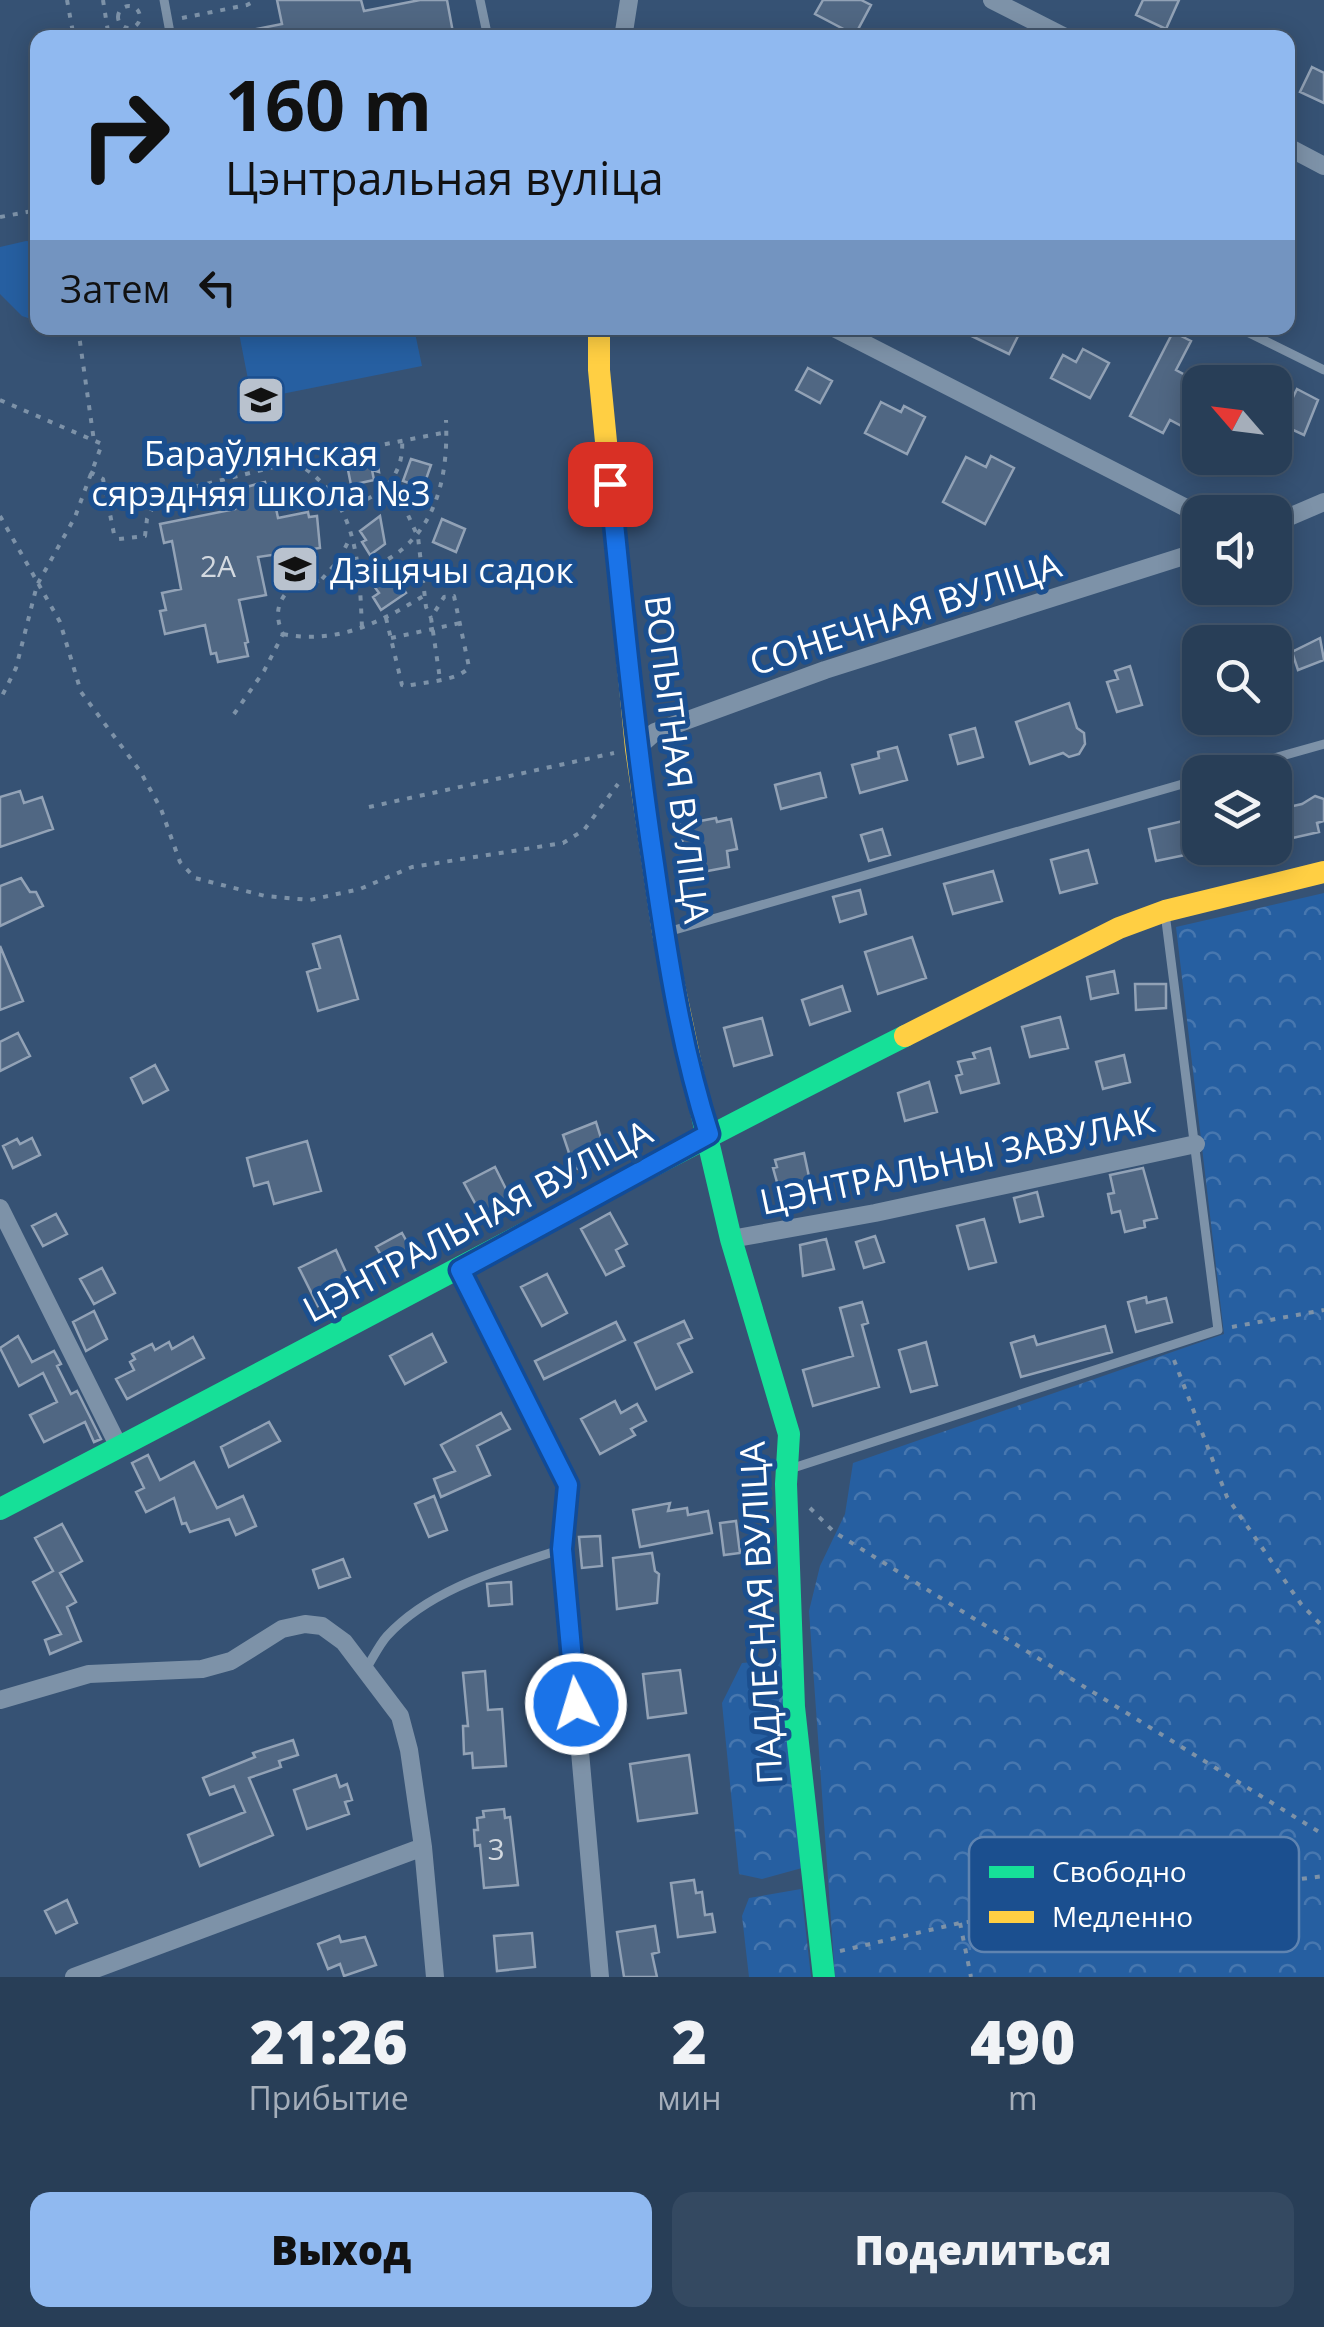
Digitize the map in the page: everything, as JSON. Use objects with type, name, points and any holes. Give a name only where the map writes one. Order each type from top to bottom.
[{"type":"street","points":[[625,30],[628,0]]},
{"type":"street","points":[[992,0],[1051,30]]},
{"type":"street","points":[[1295,152],[1324,166]]},
{"type":"street","name":"ВОПЫТНАЯ ВУЛІЦА","points":[[600,335],[599,370],[629,750],[697,1097],[709,1134]]},
{"type":"street","points":[[848,335],[1182,506]]},
{"type":"street","points":[[1292,516],[1324,502]]},
{"type":"street","name":"СОНЕЧНАЯ ВУЛІЦА","points":[[629,750],[656,732],[825,670],[1182,557]]},
{"type":"street","name":"ЦЭНТРАЛЬНАЯ ВУЛІЦА","points":[[0,1510],[460,1270],[709,1134],[1119,928],[1164,911],[1324,872]]},
{"type":"street","name":"ПАДЛЕСНАЯ ВУЛІЦА","points":[[709,1134],[731,1238],[789,1434],[794,1707],[823,1966]]},
{"type":"street","name":"ЦЭНТРАЛЬНЫ ЗАВУЛАК","points":[[731,1238],[875,1213],[1196,1144]]},
{"type":"street","points":[[0,1208],[119,1447]]},
{"type":"street","points":[[460,1270],[568,1485],[562,1549],[600,1977]]},
{"type":"street","points":[[0,1700],[90,1674],[202,1669],[231,1661],[282,1629],[305,1624],[322,1626],[344,1642],[400,1716],[409,1750],[435,1977]]},
{"type":"street","points":[[74,1977],[422,1847]]},
{"type":"lane","points":[[164,0],[170,30]]},
{"type":"lane","points":[[480,0],[486,30]]},
{"type":"lane","points":[[1253,335],[1324,370]]},
{"type":"lane","points":[[1285,755],[1324,744]]},
{"type":"lane","points":[[663,933],[1182,785]]},
{"type":"lane","points":[[788,1470],[1218,1330],[1164,911]]},
{"type":"lane","points":[[366,1669],[386,1637],[414,1613],[452,1591],[562,1549]]},
{"type":"path","points":[[67,0],[73,30]]},
{"type":"path","points":[[103,0],[108,30]]},
{"type":"path","points":[[168,20],[256,0]]},
{"type":"path","points":[[128,3],[140,16],[131,28],[119,18],[128,3]]},
{"type":"path","points":[[106,20],[119,18]]},
{"type":"path","points":[[0,217],[30,211]]},
{"type":"path","points":[[79,335],[94,441]]},
{"type":"path","points":[[0,400],[102,444],[75,517],[38,585],[16,668],[0,700]]},
{"type":"path","points":[[234,714],[284,634],[277,613],[285,593],[293,586],[360,572],[396,554],[418,537],[442,481],[446,420]]},
{"type":"path","points":[[90,472],[104,479],[114,534],[119,540],[145,536],[146,519],[162,496],[294,462],[447,432]]},
{"type":"path","points":[[342,506],[367,500],[392,480],[399,467],[402,440]]},
{"type":"path","points":[[294,462],[322,481],[342,506],[360,572],[362,628]]},
{"type":"path","points":[[392,480],[418,537],[440,679]]},
{"type":"path","points":[[0,516],[60,622],[81,692],[140,771],[161,809],[180,862],[195,878],[265,896],[310,900],[360,890],[412,868],[563,843],[584,830],[621,780]]},
{"type":"path","points":[[322,579],[350,538]]},
{"type":"path","points":[[284,634],[316,636],[362,628],[424,595]]},
{"type":"path","points":[[386,618],[402,685],[468,670],[456,600],[450,595],[437,604],[431,618]]},
{"type":"path","points":[[391,638],[460,623]]},
{"type":"path","points":[[369,806],[629,750]]},
{"type":"path","points":[[1218,1330],[1324,1310]]},
{"type":"path","points":[[1169,1346],[1227,1497],[1301,1604],[1324,1628]]},
{"type":"path","points":[[834,1532],[1324,1834]]},
{"type":"path","points":[[1299,1879],[1324,1876]]},
{"type":"path","points":[[823,1966],[969,1922]]},
{"type":"path","points":[[960,1923],[971,1977]]},
{"type":"green space","points":[[30,241],[30,319],[22,316],[0,294],[0,247]]},
{"type":"green space","points":[[239,335],[415,335],[422,366],[252,400]]},
{"type":"green space","points":[[1324,893],[1324,1977],[835,1977],[809,1611],[820,1566],[845,1514],[853,1463],[1224,1334],[1176,927]]},
{"type":"green space","points":[[785,1659],[802,1868],[762,1879],[739,1874],[722,1703],[742,1663]]},
{"type":"green space","points":[[801,1889],[811,1977],[749,1977],[742,1916],[749,1898]]},
{"type":"building","points":[[277,0],[361,0],[364,11],[420,0],[447,0],[453,30],[252,30],[282,24]]},
{"type":"building","points":[[823,0],[861,0],[871,5],[858,30],[845,30],[815,14]]},
{"type":"building","points":[[1143,0],[1179,0],[1166,29],[1136,15]]},
{"type":"building","points":[[1312,67],[1324,73],[1324,103],[1300,92]]},
{"type":"building","points":[[970,335],[1018,335],[1009,354]]},
{"type":"building","points":[[1171,335],[1179,335],[1191,341],[1176,370],[1182,373],[1182,426],[1170,420],[1163,433],[1130,416]]},
{"type":"building","points":[[1083,349],[1109,363],[1090,398],[1051,378],[1063,355],[1076,362]]},
{"type":"building","points":[[808,368],[832,381],[820,403],[796,390]]},
{"type":"building","points":[[1297,389],[1318,400],[1304,435],[1292,430],[1292,399]]},
{"type":"building","points":[[881,402],[901,412],[904,406],[925,417],[907,454],[865,433]]},
{"type":"building","points":[[376,453],[379,472],[372,470],[374,480],[351,485],[343,459]]},
{"type":"building","points":[[991,456],[1014,468],[985,524],[943,502],[966,457],[986,467]]},
{"type":"building","points":[[411,459],[431,465],[423,488],[403,481]]},
{"type":"building","points":[[265,482],[267,490],[272,489],[278,518],[308,512],[309,517],[317,516],[320,548],[258,557],[266,595],[239,600],[248,656],[218,662],[216,653],[211,654],[205,625],[165,634],[160,611],[166,610],[162,593],[181,589],[172,541],[164,543],[160,524],[235,509],[231,491]]},
{"type":"building","points":[[380,516],[385,544],[370,555],[360,531]]},
{"type":"building","points":[[442,519],[465,529],[456,552],[433,542]]},
{"type":"building","points":[[393,573],[406,593],[381,610],[373,597],[379,593],[374,586]]},
{"type":"building","points":[[1320,638],[1324,660],[1298,670],[1292,652]]},
{"type":"building","points":[[1130,666],[1142,705],[1117,712],[1107,682],[1118,679],[1115,671]]},
{"type":"building","points":[[1069,703],[1077,728],[1084,733],[1085,744],[1079,754],[1069,757],[1063,753],[1030,764],[1016,722]]},
{"type":"building","points":[[975,728],[983,757],[958,764],[950,735]]},
{"type":"building","points":[[897,747],[907,780],[860,793],[852,765],[879,758],[878,752]]},
{"type":"building","points":[[820,773],[826,797],[781,809],[775,785]]},
{"type":"building","points":[[20,791],[24,803],[42,797],[53,829],[0,847],[0,797]]},
{"type":"building","points":[[1315,796],[1324,799],[1324,821],[1317,823],[1319,832],[1292,838],[1292,806]]},
{"type":"building","points":[[716,818],[717,822],[731,819],[737,849],[727,851],[729,867],[702,872],[697,846],[684,849],[679,825]]},
{"type":"building","points":[[1182,821],[1182,856],[1156,861],[1149,829]]},
{"type":"building","points":[[882,829],[890,855],[869,861],[861,835]]},
{"type":"building","points":[[1088,850],[1097,883],[1060,893],[1051,860]]},
{"type":"building","points":[[993,871],[1002,901],[953,914],[944,884]]},
{"type":"building","points":[[21,878],[30,892],[36,892],[43,906],[0,926],[0,886]]},
{"type":"building","points":[[860,890],[866,914],[840,922],[833,897]]},
{"type":"building","points":[[340,936],[358,999],[318,1011],[307,972],[320,968],[313,944]]},
{"type":"building","points":[[912,937],[926,978],[878,994],[865,952]]},
{"type":"building","points":[[0,946],[23,1001],[0,1010]]},
{"type":"building","points":[[1114,971],[1118,993],[1091,999],[1087,977]]},
{"type":"building","points":[[1135,984],[1166,984],[1166,1008],[1136,1010]]},
{"type":"building","points":[[842,986],[850,1011],[810,1025],[802,1000]]},
{"type":"building","points":[[1060,1017],[1068,1048],[1030,1057],[1022,1027]]},
{"type":"building","points":[[762,1018],[772,1055],[734,1066],[724,1028]]},
{"type":"building","points":[[18,1033],[30,1056],[0,1071],[0,1042]]},
{"type":"building","points":[[990,1048],[999,1083],[961,1093],[956,1076],[962,1074],[958,1062],[975,1058],[973,1053]]},
{"type":"building","points":[[1124,1055],[1130,1082],[1103,1089],[1096,1062]]},
{"type":"building","points":[[155,1065],[168,1090],[143,1103],[131,1078]]},
{"type":"building","points":[[929,1082],[937,1112],[905,1121],[898,1093]]},
{"type":"building","points":[[596,1122],[604,1148],[590,1167],[574,1168],[563,1135]]},
{"type":"building","points":[[32,1138],[40,1155],[13,1168],[3,1146],[17,1139],[20,1144]]},
{"type":"building","points":[[307,1141],[321,1191],[274,1204],[268,1182],[254,1186],[247,1158]]},
{"type":"building","points":[[804,1153],[811,1186],[780,1193],[773,1168],[777,1167],[775,1160]]},
{"type":"building","points":[[495,1167],[511,1199],[481,1214],[464,1183]]},
{"type":"building","points":[[1143,1168],[1157,1218],[1144,1221],[1145,1227],[1125,1232],[1120,1211],[1112,1213],[1108,1194],[1114,1193],[1110,1175]]},
{"type":"building","points":[[1037,1192],[1043,1216],[1020,1222],[1014,1198]]},
{"type":"building","points":[[610,1213],[627,1244],[616,1250],[624,1266],[606,1275],[581,1229]]},
{"type":"building","points":[[56,1214],[67,1234],[43,1246],[32,1226]]},
{"type":"building","points":[[984,1219],[996,1262],[969,1269],[957,1226]]},
{"type":"building","points":[[402,1233],[412,1251],[387,1265],[376,1247]]},
{"type":"building","points":[[875,1236],[884,1262],[864,1268],[856,1242]]},
{"type":"building","points":[[826,1239],[834,1269],[803,1276],[800,1245]]},
{"type":"building","points":[[336,1250],[350,1281],[340,1285],[344,1294],[318,1306],[299,1268]]},
{"type":"building","points":[[102,1268],[115,1293],[94,1304],[80,1279]]},
{"type":"building","points":[[547,1274],[567,1313],[542,1326],[521,1287]]},
{"type":"building","points":[[1146,1297],[1147,1303],[1166,1298],[1172,1322],[1136,1332],[1128,1302]]},
{"type":"building","points":[[862,1302],[868,1323],[862,1325],[879,1387],[813,1406],[803,1370],[853,1356],[840,1308]]},
{"type":"building","points":[[94,1311],[107,1339],[86,1351],[73,1322]]},
{"type":"building","points":[[684,1321],[692,1338],[678,1344],[692,1372],[656,1389],[635,1343]]},
{"type":"building","points":[[616,1322],[625,1340],[544,1379],[535,1361]]},
{"type":"building","points":[[1105,1326],[1112,1352],[1021,1377],[1011,1343],[1034,1336],[1037,1345]]},
{"type":"building","points":[[432,1334],[446,1362],[405,1384],[390,1356]]},
{"type":"building","points":[[18,1336],[32,1362],[54,1351],[71,1394],[77,1391],[101,1439],[94,1442],[85,1422],[44,1442],[30,1415],[57,1402],[43,1373],[19,1386],[0,1348]]},
{"type":"building","points":[[193,1337],[204,1358],[127,1399],[116,1379],[134,1370],[132,1354],[152,1344],[155,1350],[169,1342],[172,1349]]},
{"type":"building","points":[[926,1342],[937,1385],[911,1392],[899,1350]]},
{"type":"building","points":[[615,1401],[621,1413],[637,1404],[646,1421],[631,1429],[635,1435],[600,1454],[581,1419]]},
{"type":"building","points":[[501,1413],[510,1429],[477,1446],[490,1475],[441,1497],[434,1479],[455,1471],[441,1445]]},
{"type":"building","points":[[269,1422],[280,1441],[229,1467],[221,1447]]},
{"type":"building","points":[[148,1455],[160,1480],[194,1462],[217,1508],[243,1496],[256,1526],[236,1535],[229,1519],[190,1532],[186,1523],[182,1524],[174,1498],[146,1512],[136,1492],[144,1488],[132,1463]]},
{"type":"building","points":[[434,1496],[447,1530],[429,1537],[415,1504]]},
{"type":"building","points":[[670,1503],[668,1511],[687,1508],[688,1515],[708,1511],[712,1533],[640,1547],[633,1510]]},
{"type":"building","points":[[736,1521],[740,1553],[724,1555],[720,1523]]},
{"type":"building","points":[[62,1524],[82,1561],[60,1573],[76,1602],[67,1607],[81,1641],[50,1654],[45,1640],[61,1634],[33,1582],[53,1571],[35,1538]]},
{"type":"building","points":[[600,1536],[602,1566],[582,1568],[579,1537]]},
{"type":"building","points":[[652,1553],[659,1574],[657,1603],[617,1609],[613,1558]]},
{"type":"building","points":[[343,1559],[350,1577],[319,1588],[313,1570]]},
{"type":"building","points":[[511,1582],[512,1604],[489,1606],[487,1584]]},
{"type":"building","points":[[680,1670],[686,1713],[648,1718],[643,1674]]},
{"type":"building","points":[[485,1671],[488,1710],[502,1709],[506,1766],[473,1768],[472,1753],[464,1754],[463,1726],[468,1726],[463,1673]]},
{"type":"building","points":[[293,1740],[298,1755],[279,1761],[281,1767],[249,1778],[273,1835],[200,1866],[188,1835],[245,1812],[234,1786],[210,1795],[203,1778],[255,1757],[253,1753]]},
{"type":"building","points":[[689,1755],[697,1813],[638,1821],[630,1764]]},
{"type":"building","points":[[336,1775],[340,1787],[347,1784],[352,1800],[345,1802],[349,1814],[307,1829],[294,1790]]},
{"type":"building","points":[[504,1809],[505,1818],[510,1817],[518,1885],[484,1888],[480,1845],[475,1846],[477,1818],[484,1817],[483,1811]]},
{"type":"building","points":[[694,1880],[696,1893],[702,1892],[705,1915],[712,1914],[715,1932],[678,1937],[671,1883]]},
{"type":"building","points":[[67,1900],[77,1923],[56,1933],[45,1911]]},
{"type":"building","points":[[655,1926],[659,1952],[652,1954],[657,1977],[624,1977],[617,1932]]},
{"type":"building","points":[[532,1933],[535,1967],[497,1971],[494,1936]]},
{"type":"building","points":[[339,1936],[341,1942],[365,1937],[376,1965],[344,1976],[340,1964],[328,1969],[318,1944]]},
{"type":"traffic: fast","points":[[0,1509],[905,1036]]},
{"type":"traffic: fast","points":[[700,1107],[731,1239],[789,1434],[786,1484],[794,1707],[824,1977]]},
{"type":"traffic: slow","points":[[599,335],[599,370],[636,749],[663,933],[700,1107]]},
{"type":"traffic: slow","points":[[905,1036],[1119,928],[1165,911],[1324,872]]},
{"type":"place","name":"Бараўлянская сярэдняя школа №3","points":[[261,400]]},
{"type":"place","name":"Дзіцячы садок","points":[[295,569]]},
{"type":"route","points":[[576,1704],[562,1549],[568,1485],[460,1270],[709,1134],[697,1097],[663,933],[636,749],[610,484]]}]
